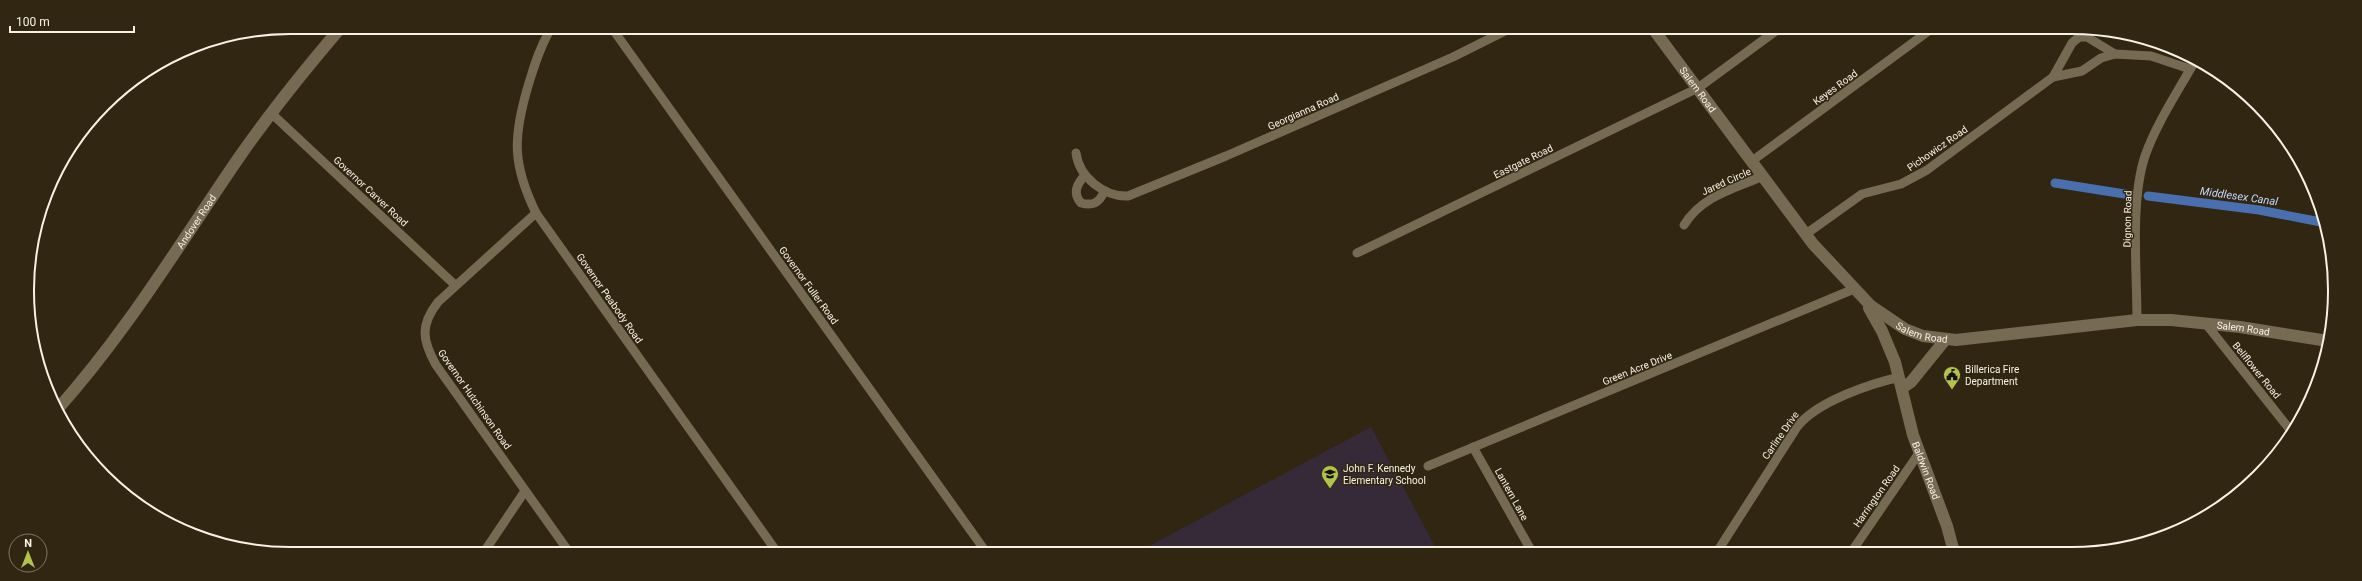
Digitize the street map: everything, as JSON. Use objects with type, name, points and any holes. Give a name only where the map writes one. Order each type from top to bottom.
[{"type":"main road","name":"Andover Road","points":[[61,406],[92,370],[136,311],[271,113],[335,34]]},
{"type":"main road","name":"Salem Road","points":[[1657,34],[1806,234],[1857,292],[1879,314],[1897,325],[1923,336],[1945,340],[2137,320],[2206,324],[2280,332],[2323,340]]},
{"type":"main road","name":"Baldwin Road","points":[[1857,292],[1884,336],[1901,383],[1910,426],[1947,526],[1953,547]]},
{"type":"main road","points":[[1901,383],[1911,382],[1945,340]]},
{"type":"street","name":"Governor Peabody Road","points":[[548,34],[536,61],[518,126],[516,145],[517,160],[525,186],[536,213],[773,547]]},
{"type":"street","name":"Governor Fuller Road","points":[[615,34],[982,547]]},
{"type":"street","name":"Georgianna Road","points":[[1076,153],[1077,160],[1085,175],[1104,192],[1111,196],[1128,196],[1453,57],[1499,34]]},
{"type":"street","name":"Eastgate Road","points":[[1358,254],[1698,88],[1772,34]]},
{"type":"street","name":"Keyes Road","points":[[1752,161],[1925,34]]},
{"type":"street","name":"Pichowicz Road","points":[[2053,78],[2072,43],[2079,36],[2087,37],[2115,54]]},
{"type":"street","name":"Pichowicz Road","points":[[1806,234],[1862,194],[1901,184],[1927,170],[2053,78],[2082,71],[2102,58],[2115,54],[2151,56],[2190,70]]},
{"type":"street","name":"Dignon Road","points":[[2137,320],[2137,196],[2139,180],[2146,156],[2156,132],[2193,64]]},
{"type":"street","name":"Governor Carver Road","points":[[271,113],[456,285]]},
{"type":"street","points":[[1085,175],[1075,191],[1076,198],[1081,203],[1096,204],[1104,192]]},
{"type":"street","name":"Jared Circle","points":[[1684,225],[1694,210],[1707,201],[1763,176]]},
{"type":"street","name":"Governor Hutchinson Road","points":[[536,213],[456,285],[430,313],[425,324],[425,338],[428,351],[436,365],[565,547]]},
{"type":"street","name":"Green Acre Drive","points":[[1428,466],[1857,292]]},
{"type":"street","name":"Bellflower Road","points":[[2206,324],[2288,428]]},
{"type":"street","name":"Carline Drive","points":[[1720,547],[1797,427],[1808,415],[1836,399],[1901,383]]},
{"type":"street","name":"Lantern Lane","points":[[1473,448],[1529,547]]},
{"type":"street","name":"Harrington Road","points":[[1855,547],[1919,453]]},
{"type":"street","points":[[487,547],[525,491]]},
{"type":"shaded area","name":"John F. Kennedy Elementary School","points":[[1371,427],[1435,547],[1147,547]]},
{"type":"waterway","name":"Middlesex Canal","points":[[2055,183],[2131,195]]},
{"type":"waterway","name":"Middlesex Canal","points":[[2148,196],[2259,210],[2318,221]]},
{"type":"place","name":"Billerica Fire Department","points":[[1952,390]]},
{"type":"place","name":"John F. Kennedy Elementary School","points":[[1330,489]]}]
